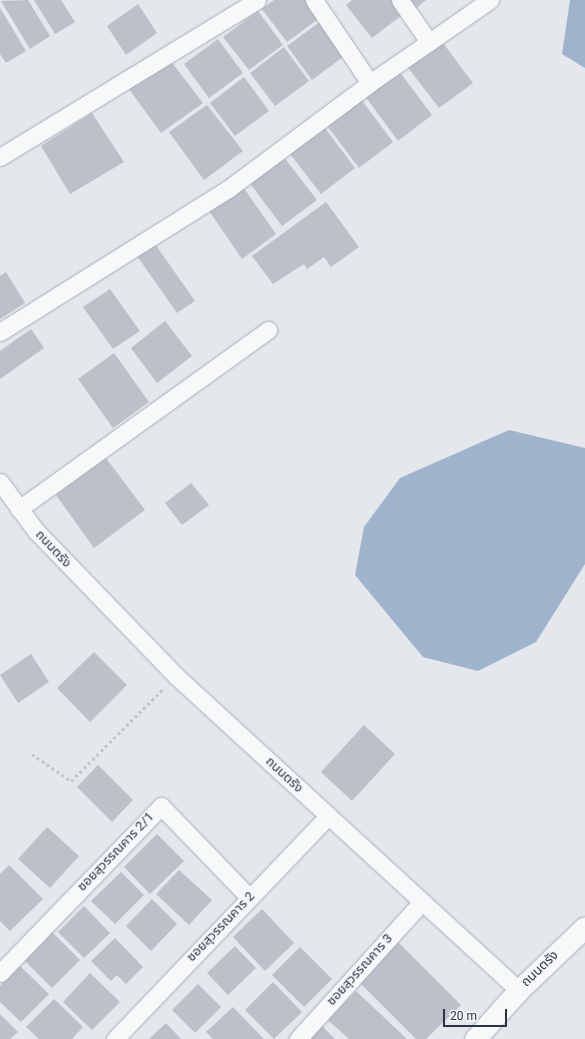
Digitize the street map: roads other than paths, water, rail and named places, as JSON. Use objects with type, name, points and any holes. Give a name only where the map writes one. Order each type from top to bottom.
[{"type":"street","points":[[0,157],[257,0]]},
{"type":"street","points":[[314,0],[370,83]]},
{"type":"street","points":[[400,0],[429,42]]},
{"type":"street","points":[[0,332],[228,189],[370,83],[490,0]]},
{"type":"street","points":[[19,509],[268,330]]},
{"type":"street","name":"ถนนตรัง","points":[[0,482],[19,509],[62,560],[176,676],[519,990],[585,927]]},
{"type":"street","name":"ซอยสุวรรณคาร 2/1","points":[[0,973],[161,806],[250,897]]},
{"type":"street","name":"ซอยสุวรรณคาร 2","points":[[115,1039],[328,816]]},
{"type":"street","name":"ซอยสุวรรณคาร 3","points":[[298,1039],[422,902]]},
{"type":"street","points":[[475,1039],[519,990]]},
{"type":"water","points":[[570,0],[585,0],[585,68],[562,54]]},
{"type":"water","points":[[509,430],[585,448],[585,564],[536,642],[478,671],[423,657],[355,575],[364,527],[400,478]]}]
